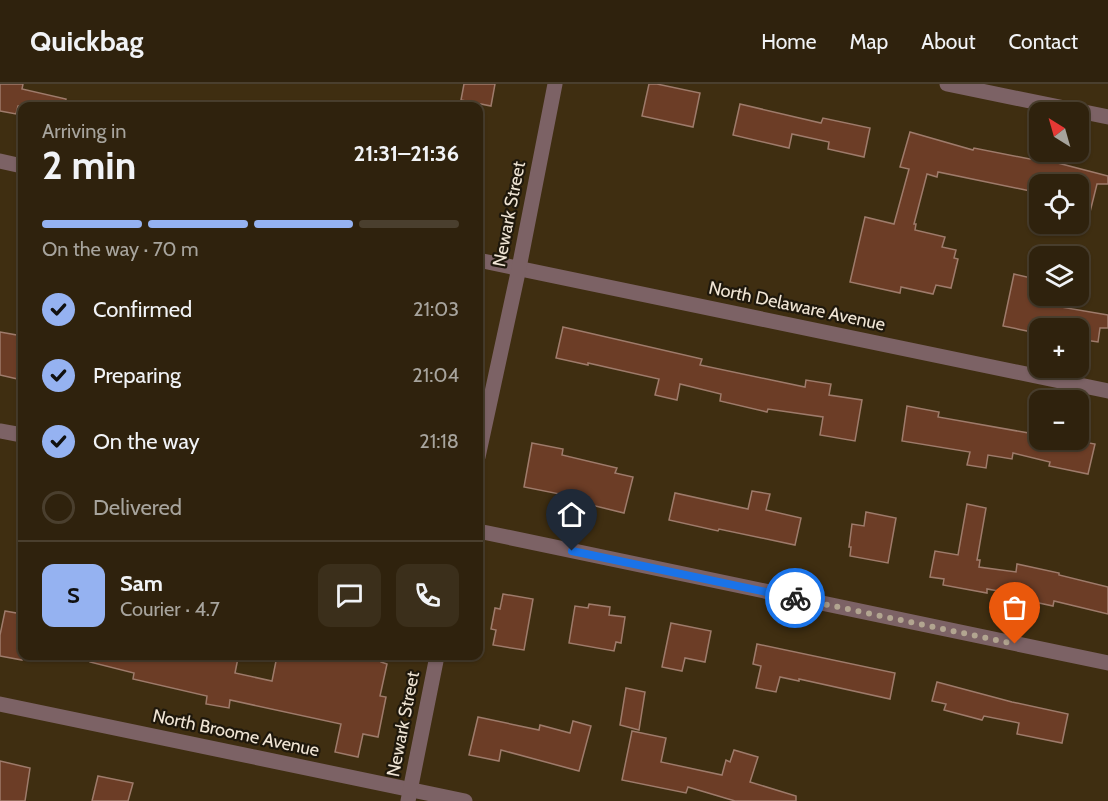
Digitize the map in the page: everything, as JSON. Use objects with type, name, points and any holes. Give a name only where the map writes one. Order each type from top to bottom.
[{"type":"street","name":"Newark Street","points":[[483,434],[519,268],[555,84]]},
{"type":"street","points":[[947,84],[1108,117]]},
{"type":"street","points":[[0,162],[18,165]]},
{"type":"street","name":"North Delaware Avenue","points":[[483,261],[1108,391]]},
{"type":"street","points":[[0,430],[18,434]]},
{"type":"street","points":[[483,532],[1108,663]]},
{"type":"street","name":"Newark Street","points":[[409,795],[436,660]]},
{"type":"street","name":"North Broome Avenue","points":[[0,704],[409,795],[465,801]]},
{"type":"building","points":[[0,84],[23,84],[22,89],[66,99],[66,102],[18,102],[16,114],[0,111]]},
{"type":"building","points":[[464,84],[495,84],[491,106],[483,104],[483,102],[461,100]]},
{"type":"building","points":[[649,84],[700,93],[693,127],[642,116]]},
{"type":"building","points":[[740,104],[821,123],[823,118],[870,128],[864,157],[828,149],[829,142],[792,134],[789,148],[733,135]]},
{"type":"building","points":[[910,132],[973,150],[974,148],[1029,159],[1029,162],[1054,162],[1108,176],[1108,184],[1097,184],[1089,216],[1089,174],[1029,174],[1029,191],[938,172],[937,177],[927,174],[914,224],[916,224],[915,230],[945,237],[942,247],[956,250],[954,258],[958,259],[951,288],[936,285],[933,294],[901,287],[900,293],[850,282],[865,217],[894,224],[909,169],[900,167]]},
{"type":"building","points":[[1014,274],[1029,277],[1029,306],[1055,306],[1108,315],[1108,328],[1100,328],[1098,342],[1089,341],[1089,318],[1029,318],[1029,331],[1003,326]]},
{"type":"building","points":[[563,327],[702,359],[700,365],[805,387],[806,380],[831,384],[829,395],[862,400],[855,441],[820,435],[823,417],[768,409],[767,412],[720,401],[721,394],[680,384],[677,400],[655,395],[659,379],[556,358]]},
{"type":"building","points":[[0,332],[18,335],[18,379],[0,375]]},
{"type":"building","points":[[907,406],[939,412],[938,417],[1029,433],[1029,450],[1089,450],[1089,443],[1095,444],[1088,474],[1049,466],[1050,462],[1013,453],[1012,459],[988,455],[986,468],[967,465],[970,452],[902,441]]},
{"type":"building","points":[[532,443],[563,449],[562,455],[617,468],[615,473],[633,477],[624,513],[579,502],[580,498],[524,487]]},
{"type":"building","points":[[752,491],[770,494],[766,510],[801,518],[795,545],[669,520],[675,493],[748,509]]},
{"type":"building","points":[[967,504],[986,508],[977,560],[980,560],[979,567],[1016,572],[1017,564],[1108,587],[1108,614],[1054,601],[1053,606],[1025,600],[1026,596],[987,589],[987,593],[943,585],[944,579],[930,577],[935,551],[958,555]]},
{"type":"building","points":[[866,512],[896,518],[888,563],[850,556],[852,524],[864,526]]},
{"type":"building","points":[[503,594],[533,599],[524,650],[493,645],[496,630],[491,629],[495,608],[500,609]]},
{"type":"building","points":[[589,604],[610,607],[609,615],[625,617],[621,643],[616,642],[614,651],[569,643],[575,606],[588,608]]},
{"type":"building","points":[[5,611],[18,613],[18,659],[0,656],[0,635]]},
{"type":"building","points":[[671,623],[711,631],[705,662],[685,658],[682,671],[662,667]]},
{"type":"building","points":[[757,644],[895,673],[890,699],[780,677],[776,692],[756,688],[761,666],[753,664]]},
{"type":"building","points":[[90,660],[238,660],[235,673],[272,681],[276,660],[381,660],[381,662],[387,664],[380,696],[386,697],[378,737],[363,734],[358,757],[335,752],[341,724],[230,700],[229,708],[206,704],[207,696],[133,679],[134,673],[90,662]]},
{"type":"building","points":[[937,682],[1068,714],[1062,743],[1017,734],[1019,723],[984,716],[982,720],[944,710],[946,704],[932,701]]},
{"type":"building","points":[[626,688],[645,692],[639,730],[620,725]]},
{"type":"building","points":[[478,717],[539,730],[540,725],[570,733],[573,721],[591,726],[579,771],[501,750],[499,761],[469,755]]},
{"type":"building","points":[[632,731],[666,738],[661,762],[722,775],[726,760],[730,762],[734,750],[758,757],[750,782],[796,796],[796,801],[735,801],[688,787],[686,793],[622,780]]},
{"type":"building","points":[[0,761],[30,768],[25,801],[0,801]]},
{"type":"building","points":[[98,776],[133,783],[128,801],[92,801]]},
{"type":"way so far","points":[[795,598],[1015,644]]},
{"type":"route","points":[[572,551],[795,598]]}]
